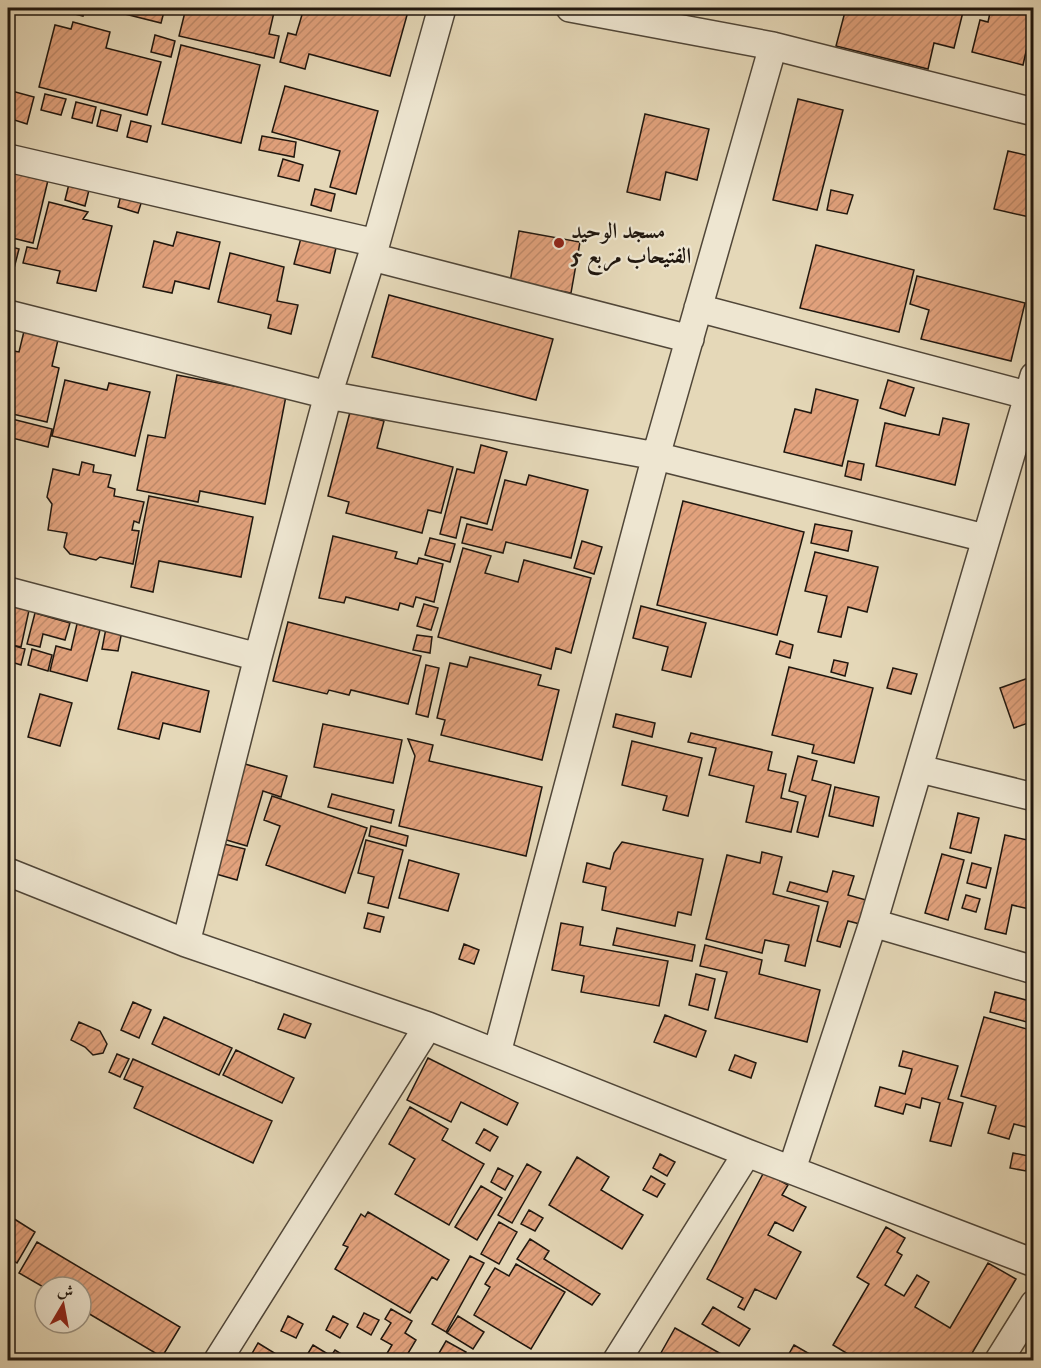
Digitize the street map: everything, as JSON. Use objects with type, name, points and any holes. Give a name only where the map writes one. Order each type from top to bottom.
[{"type":"street","points":[[186,944],[258,657],[328,394],[374,250],[442,8]]},
{"type":"street","points":[[570,8],[773,46],[1034,112]]},
{"type":"street","points":[[497,1053],[656,456],[773,46]]},
{"type":"street","points":[[8,158],[374,250],[690,339]]},
{"type":"street","points":[[698,308],[1032,389],[985,538],[920,769],[873,923],[792,1169]]},
{"type":"street","points":[[8,314],[328,394],[656,456],[985,538]]},
{"type":"street","points":[[8,591],[258,657]]},
{"type":"street","points":[[920,769],[1034,797]]},
{"type":"street","points":[[8,872],[186,944],[428,1026],[747,1153],[1034,1263]]},
{"type":"street","points":[[873,923],[1034,969]]},
{"type":"street","points":[[218,1360],[428,1026]]},
{"type":"street","points":[[617,1360],[747,1153]]},
{"type":"street","points":[[999,1360],[1034,1304]]},
{"type":"building","points":[[60,8],[85,8],[83,16],[59,10]]},
{"type":"building","points":[[101,8],[165,8],[161,23]]},
{"type":"building","points":[[186,8],[275,8],[269,34],[279,36],[274,58],[179,36]]},
{"type":"building","points":[[304,8],[409,8],[390,76],[309,54],[305,69],[280,62],[288,33],[296,35]]},
{"type":"building","points":[[846,8],[964,8],[954,48],[934,43],[928,69],[836,46]]},
{"type":"building","points":[[991,8],[1034,8],[1034,44],[1028,43],[1023,65],[972,52],[980,20],[988,22]]},
{"type":"building","points":[[73,22],[110,32],[106,48],[161,62],[147,115],[39,87],[55,25],[71,29]]},
{"type":"building","points":[[155,35],[175,41],[171,57],[151,52]]},
{"type":"building","points":[[181,45],[260,65],[241,143],[162,124]]},
{"type":"building","points":[[285,86],[378,111],[356,194],[330,187],[340,151],[272,132]]},
{"type":"building","points":[[8,90],[34,97],[27,124],[8,118]]},
{"type":"building","points":[[45,94],[66,99],[61,115],[41,110]]},
{"type":"building","points":[[798,99],[843,110],[817,210],[773,200]]},
{"type":"building","points":[[76,102],[96,107],[92,123],[72,118]]},
{"type":"building","points":[[101,110],[121,115],[117,131],[97,126]]},
{"type":"building","points":[[645,114],[709,129],[697,180],[666,172],[660,200],[627,192]]},
{"type":"building","points":[[131,121],[151,126],[147,142],[127,137]]},
{"type":"building","points":[[262,136],[296,142],[294,157],[259,150]]},
{"type":"building","points":[[1008,151],[1034,157],[1034,218],[994,209]]},
{"type":"building","points":[[283,159],[303,165],[299,181],[278,176]]},
{"type":"building","points":[[10,167],[49,176],[33,243],[8,237]]},
{"type":"building","points":[[69,184],[89,190],[85,206],[65,200]]},
{"type":"building","points":[[315,189],[335,194],[331,211],[311,205]]},
{"type":"building","points":[[831,190],[853,195],[847,214],[827,210]]},
{"type":"building","points":[[122,191],[143,197],[138,213],[118,207]]},
{"type":"building","points":[[49,202],[88,212],[83,219],[112,226],[96,291],[57,283],[60,271],[23,263],[27,247],[37,249]]},
{"type":"building","points":[[519,231],[580,242],[571,293],[510,282]]},
{"type":"building","points":[[177,232],[220,242],[209,289],[175,281],[172,293],[143,287],[154,241],[173,246]]},
{"type":"building","points":[[301,238],[336,248],[330,273],[294,264]]},
{"type":"building","points":[[816,245],[914,270],[899,332],[800,308]]},
{"type":"building","points":[[8,246],[19,249],[12,276],[8,275]]},
{"type":"building","points":[[230,253],[284,267],[277,301],[298,305],[291,334],[268,328],[271,315],[218,302]]},
{"type":"building","points":[[917,276],[1025,303],[1011,361],[921,339],[929,310],[910,304]]},
{"type":"building","points":[[389,295],[553,339],[536,400],[372,357]]},
{"type":"building","points":[[26,323],[60,331],[52,366],[59,368],[47,422],[8,413],[8,350],[19,352]]},
{"type":"building","points":[[177,375],[286,396],[265,504],[200,491],[198,502],[137,490],[148,435],[165,438]]},
{"type":"building","points":[[65,380],[107,390],[109,383],[150,392],[135,456],[52,436]]},
{"type":"building","points":[[888,380],[914,388],[905,416],[880,408]]},
{"type":"building","points":[[816,389],[858,400],[842,466],[784,452],[795,409],[811,413]]},
{"type":"building","points":[[350,412],[384,421],[377,448],[453,467],[441,513],[428,510],[422,533],[346,513],[349,502],[328,496]]},
{"type":"building","points":[[8,418],[52,429],[48,447],[8,437]]},
{"type":"building","points":[[943,418],[969,424],[955,485],[876,466],[885,423],[939,435]]},
{"type":"building","points":[[481,445],[507,452],[487,524],[461,517],[456,538],[440,534],[457,469],[474,473]]},
{"type":"building","points":[[848,461],[864,464],[861,480],[845,476]]},
{"type":"building","points":[[82,462],[94,465],[93,472],[111,475],[108,487],[115,489],[114,496],[144,502],[139,523],[134,521],[132,530],[139,531],[133,564],[100,557],[96,560],[70,554],[64,547],[67,533],[48,530],[52,504],[47,497],[53,469],[79,475]]},
{"type":"building","points":[[529,475],[588,490],[571,558],[506,542],[503,553],[462,543],[467,524],[492,530],[505,480],[526,485]]},
{"type":"building","points":[[149,496],[253,517],[241,577],[159,561],[153,592],[131,587]]},
{"type":"building","points":[[683,501],[804,532],[777,635],[657,605]]},
{"type":"building","points":[[815,524],[852,531],[848,551],[811,543]]},
{"type":"building","points":[[333,536],[397,552],[395,558],[417,564],[419,558],[443,564],[434,602],[416,597],[413,607],[400,603],[398,610],[346,597],[344,603],[319,598]]},
{"type":"building","points":[[430,538],[455,544],[450,562],[425,555]]},
{"type":"building","points":[[582,541],[602,547],[594,574],[574,568]]},
{"type":"building","points":[[463,548],[491,556],[485,573],[518,582],[524,560],[591,578],[571,653],[556,648],[551,669],[438,637]]},
{"type":"building","points":[[815,552],[878,567],[867,612],[848,607],[841,637],[818,632],[827,596],[805,591]]},
{"type":"building","points":[[11,597],[31,601],[21,647],[8,644],[8,612]]},
{"type":"building","points":[[424,604],[438,608],[431,630],[417,626]]},
{"type":"building","points":[[641,606],[706,623],[691,677],[662,670],[668,647],[633,638]]},
{"type":"building","points":[[35,613],[70,623],[65,640],[43,634],[40,647],[27,644]]},
{"type":"building","points":[[288,622],[421,656],[408,704],[351,690],[349,695],[329,690],[327,694],[273,681]]},
{"type":"building","points":[[77,624],[100,630],[87,681],[50,671],[56,646],[71,650]]},
{"type":"building","points":[[106,628],[122,631],[118,651],[102,649]]},
{"type":"building","points":[[417,635],[432,637],[430,653],[413,650]]},
{"type":"building","points":[[780,641],[793,645],[790,658],[776,654]]},
{"type":"building","points":[[8,644],[25,649],[21,665],[8,661]]},
{"type":"building","points":[[32,649],[52,655],[48,671],[28,665]]},
{"type":"building","points":[[470,657],[541,675],[538,685],[559,690],[542,760],[441,735],[445,720],[437,718],[450,663],[467,667]]},
{"type":"building","points":[[834,660],[848,663],[845,676],[831,672]]},
{"type":"building","points":[[426,665],[439,668],[428,717],[416,714]]},
{"type":"building","points":[[789,667],[873,688],[854,763],[812,753],[814,745],[772,735]]},
{"type":"building","points":[[893,668],[917,674],[911,694],[887,688]]},
{"type":"building","points":[[132,672],[209,691],[200,732],[163,723],[159,739],[118,729]]},
{"type":"building","points":[[1034,676],[1034,721],[1014,728],[1000,688]]},
{"type":"building","points":[[40,694],[72,703],[60,746],[28,737]]},
{"type":"building","points":[[616,714],[655,723],[652,737],[613,727]]},
{"type":"building","points":[[323,724],[402,740],[393,783],[314,767]]},
{"type":"building","points":[[691,733],[772,752],[768,770],[786,774],[781,798],[798,802],[791,832],[746,822],[754,786],[709,775],[716,748],[688,742]]},
{"type":"building","points":[[408,739],[433,745],[429,761],[542,787],[526,856],[399,826],[415,756]]},
{"type":"building","points":[[632,741],[702,758],[688,816],[663,810],[667,796],[622,785]]},
{"type":"building","points":[[798,756],[817,761],[812,780],[831,785],[818,837],[797,832],[806,796],[789,791]]},
{"type":"building","points":[[245,764],[287,776],[281,797],[263,791],[247,846],[223,839]]},
{"type":"building","points":[[835,787],[879,797],[873,826],[829,816]]},
{"type":"building","points":[[332,794],[394,810],[391,823],[328,807]]},
{"type":"building","points":[[272,796],[367,828],[345,893],[266,865],[280,826],[264,820]]},
{"type":"building","points":[[958,813],[979,818],[971,853],[950,848]]},
{"type":"building","points":[[371,826],[408,836],[406,846],[369,836]]},
{"type":"building","points":[[1005,835],[1032,841],[1027,864],[1034,866],[1034,910],[1012,905],[1006,934],[985,929]]},
{"type":"building","points":[[366,840],[403,850],[388,908],[368,903],[374,877],[358,873]]},
{"type":"building","points":[[622,842],[703,859],[691,915],[678,912],[675,926],[602,910],[606,887],[583,882],[587,863],[610,869],[614,853]]},
{"type":"building","points":[[224,844],[245,849],[237,880],[216,874]]},
{"type":"building","points":[[762,852],[782,857],[773,894],[819,906],[805,966],[785,961],[789,945],[765,940],[762,953],[706,939],[727,855],[760,863]]},
{"type":"building","points":[[942,854],[964,860],[948,920],[925,913]]},
{"type":"building","points":[[409,860],[459,874],[448,911],[399,898]]},
{"type":"building","points":[[972,863],[991,868],[986,888],[967,883]]},
{"type":"building","points":[[833,871],[854,876],[848,895],[866,900],[860,924],[848,921],[840,947],[817,941],[828,902],[787,891],[790,882],[827,892]]},
{"type":"building","points":[[966,895],[980,899],[976,912],[962,908]]},
{"type":"building","points":[[368,913],[384,917],[380,932],[364,928]]},
{"type":"building","points":[[561,923],[583,927],[580,945],[668,961],[659,1006],[581,992],[584,976],[552,970]]},
{"type":"building","points":[[617,928],[695,945],[692,961],[613,945]]},
{"type":"building","points":[[464,944],[479,950],[474,964],[459,959]]},
{"type":"building","points":[[705,945],[762,960],[759,974],[820,990],[807,1042],[715,1018],[727,972],[700,966]]},
{"type":"building","points":[[696,974],[715,979],[708,1010],[689,1005]]},
{"type":"building","points":[[995,992],[1034,1002],[1034,1024],[990,1012]]},
{"type":"building","points":[[133,1002],[151,1010],[139,1038],[121,1030]]},
{"type":"building","points":[[284,1014],[311,1024],[305,1038],[278,1029]]},
{"type":"building","points":[[665,1015],[706,1031],[696,1057],[654,1042]]},
{"type":"building","points":[[164,1017],[232,1048],[219,1075],[152,1044]]},
{"type":"building","points":[[984,1017],[1034,1031],[1034,1115],[1030,1128],[1014,1124],[1009,1139],[988,1133],[996,1106],[961,1096]]},
{"type":"building","points":[[79,1022],[100,1031],[107,1044],[103,1053],[93,1055],[85,1047],[71,1040]]},
{"type":"building","points":[[236,1050],[294,1078],[282,1103],[223,1075]]},
{"type":"building","points":[[903,1051],[958,1066],[948,1099],[963,1103],[951,1146],[930,1141],[940,1103],[922,1098],[920,1108],[906,1104],[903,1114],[875,1106],[880,1087],[905,1094],[912,1069],[899,1066]]},
{"type":"building","points":[[117,1054],[129,1059],[120,1077],[109,1072]]},
{"type":"building","points":[[735,1055],[756,1063],[751,1078],[729,1070]]},
{"type":"building","points":[[428,1058],[518,1103],[507,1125],[461,1102],[451,1122],[407,1100]]},
{"type":"building","points":[[133,1059],[272,1121],[253,1163],[134,1108],[143,1087],[124,1079]]},
{"type":"building","points":[[410,1107],[448,1129],[442,1140],[484,1164],[449,1225],[395,1194],[415,1159],[389,1144]]},
{"type":"building","points":[[484,1129],[498,1137],[490,1151],[476,1143]]},
{"type":"building","points":[[1013,1153],[1029,1156],[1026,1171],[1010,1168]]},
{"type":"building","points":[[660,1154],[675,1162],[667,1176],[653,1168]]},
{"type":"building","points":[[577,1157],[609,1177],[601,1190],[643,1215],[622,1249],[549,1205]]},
{"type":"building","points":[[527,1164],[541,1172],[512,1223],[498,1215]]},
{"type":"building","points":[[498,1168],[513,1176],[505,1190],[491,1182]]},
{"type":"building","points":[[764,1172],[788,1185],[782,1195],[806,1207],[793,1231],[775,1222],[768,1235],[801,1252],[776,1299],[755,1289],[744,1310],[738,1307],[743,1298],[707,1279]]},
{"type":"building","points":[[651,1176],[665,1184],[657,1197],[643,1190]]},
{"type":"building","points":[[481,1186],[502,1198],[477,1240],[455,1227]]},
{"type":"building","points":[[529,1210],[543,1218],[535,1231],[521,1224]]},
{"type":"building","points":[[368,1212],[449,1260],[437,1280],[432,1277],[410,1313],[335,1269],[348,1247],[343,1245],[361,1214],[365,1217]]},
{"type":"building","points":[[8,1215],[35,1232],[17,1263],[8,1257]]},
{"type":"building","points":[[499,1222],[517,1232],[499,1264],[481,1254]]},
{"type":"building","points":[[886,1227],[905,1238],[897,1252],[902,1255],[885,1285],[904,1296],[917,1275],[929,1282],[915,1307],[950,1328],[988,1263],[1016,1279],[968,1360],[851,1360],[853,1357],[833,1345],[869,1284],[857,1277]]},
{"type":"building","points":[[530,1239],[549,1251],[544,1259],[600,1294],[592,1305],[517,1259]]},
{"type":"building","points":[[37,1242],[93,1275],[33,1275],[33,1281],[19,1273]]},
{"type":"building","points":[[470,1256],[484,1263],[446,1332],[432,1324]]},
{"type":"building","points":[[516,1264],[565,1292],[531,1349],[474,1315],[490,1287],[485,1284],[495,1268],[509,1276]]},
{"type":"building","points":[[93,1275],[180,1327],[162,1357],[93,1316]]},
{"type":"building","points":[[713,1307],[750,1329],[739,1346],[702,1324]]},
{"type":"building","points":[[391,1309],[412,1321],[405,1333],[416,1340],[404,1360],[383,1360],[392,1345],[381,1339],[391,1323],[385,1319]]},
{"type":"building","points":[[364,1313],[379,1320],[371,1335],[357,1327]]},
{"type":"building","points":[[288,1316],[303,1324],[296,1338],[281,1331]]},
{"type":"building","points":[[333,1316],[348,1324],[340,1338],[326,1330]]},
{"type":"building","points":[[458,1316],[484,1332],[473,1349],[447,1333]]},
{"type":"building","points":[[675,1328],[730,1359],[657,1360]]},
{"type":"building","points":[[446,1341],[466,1352],[461,1360],[435,1360]]},
{"type":"building","points":[[258,1343],[276,1354],[272,1360],[255,1360],[250,1357]]},
{"type":"building","points":[[313,1345],[331,1356],[335,1350],[351,1360],[304,1360]]},
{"type":"building","points":[[794,1345],[808,1353],[804,1360],[786,1359]]},
{"type":"place","name":"مسجد الوحيد الفتيحاب مربع 5","points":[[559,243]]}]
